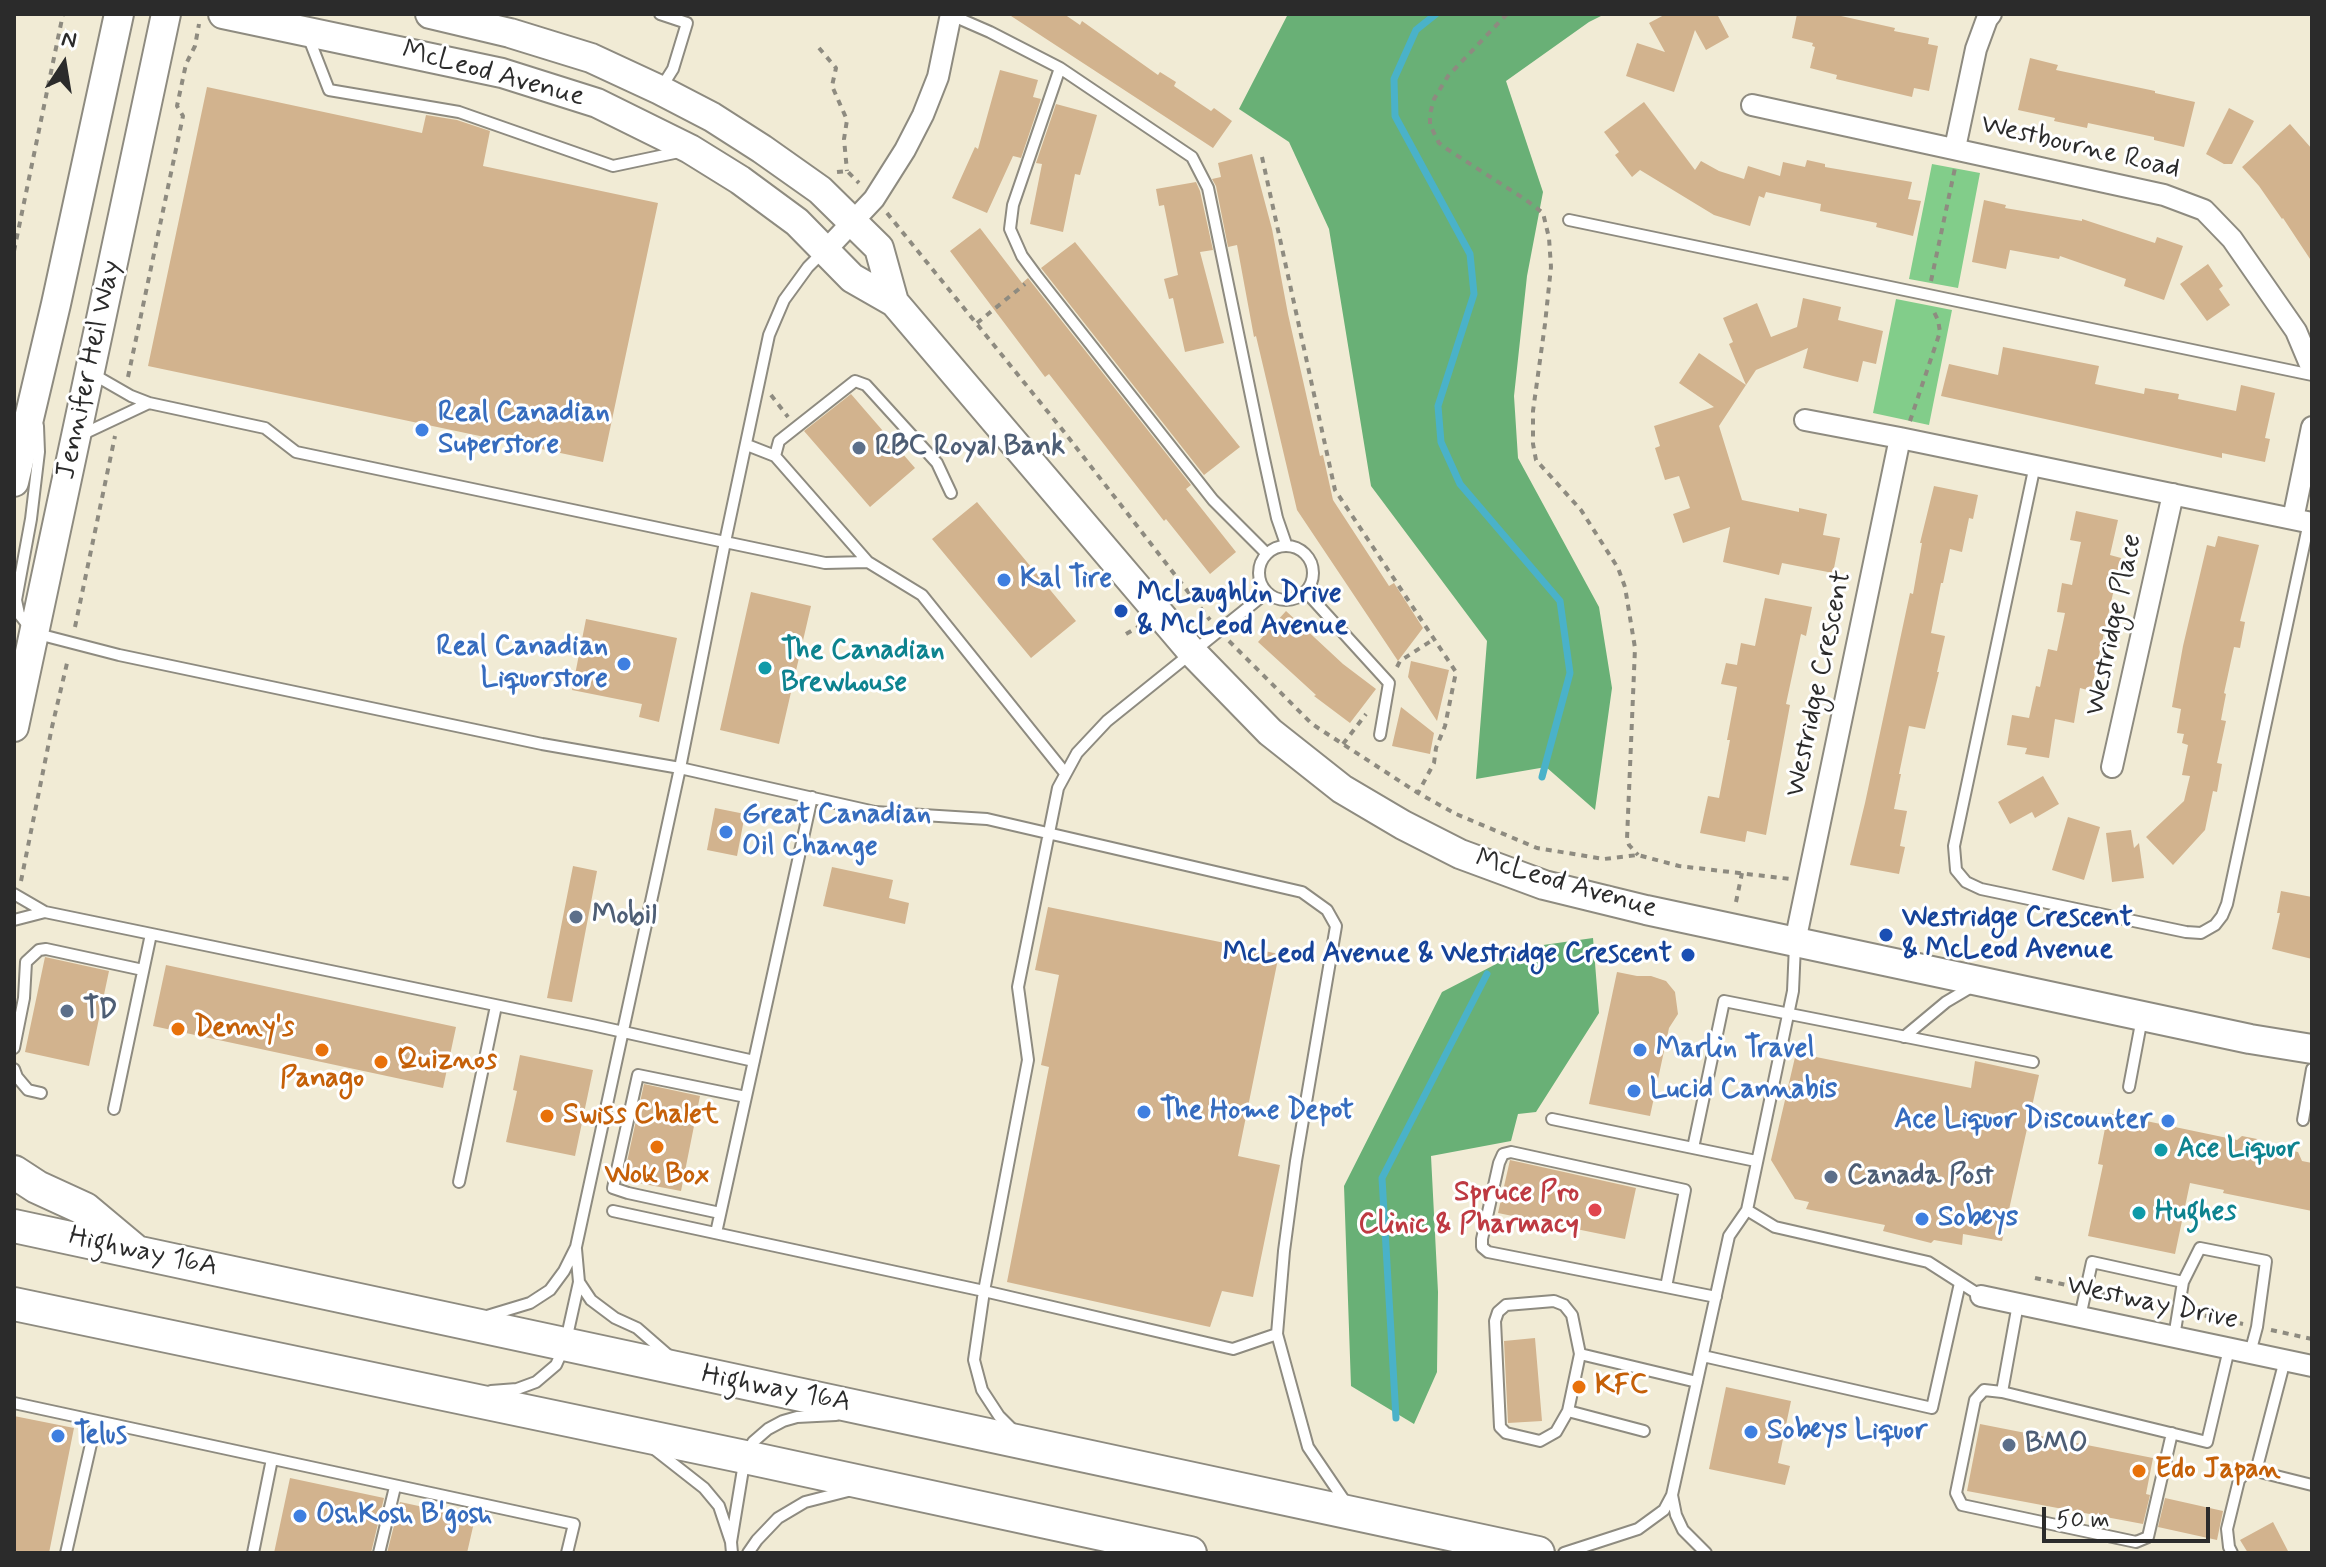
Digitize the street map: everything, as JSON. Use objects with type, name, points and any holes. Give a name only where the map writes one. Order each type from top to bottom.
[{"type":"main road","points":[[14,1172],[37,1187],[85,1209],[137,1252]]},
{"type":"main road","name":"Highway 16A","points":[[14,1226],[1538,1553]]},
{"type":"main road","points":[[14,1304],[1190,1553]]},
{"type":"main road","points":[[14,1328],[65,1314]]},
{"type":"street","name":"Jennifer Heil Way","points":[[14,482],[119,14]]},
{"type":"street","name":"Jennifer Heil Way","points":[[14,727],[30,635],[76,437],[166,14]]},
{"type":"street","name":"McLeod Avenue","points":[[223,14],[502,73],[597,103],[690,149],[740,180],[786,214],[852,278],[894,302],[1192,652],[1270,732],[1342,789],[1460,854],[1544,885],[1646,910],[2250,1039],[2312,1049]]},
{"type":"street","points":[[826,250],[874,199],[923,115],[938,77],[951,14]]},
{"type":"street","points":[[1955,148],[1976,49],[1991,14]]},
{"type":"street","name":"McLeod Avenue","points":[[440,15],[591,58],[712,117],[820,190],[879,248],[894,302]]},
{"type":"street","name":"Westbourne Road","points":[[1752,105],[2164,195],[2204,210],[2232,239],[2296,331],[2312,369]]},
{"type":"street","points":[[1805,420],[2305,521],[2312,427]]},
{"type":"street","name":"Westridge Crescent","points":[[1795,942],[1900,438]]},
{"type":"street","name":"Westridge Place","points":[[2112,767],[2173,494]]},
{"type":"street","name":"Westway Drive","points":[[1981,1296],[2312,1366]]},
{"type":"lane","points":[[660,14],[687,23],[673,69],[660,90]]},
{"type":"lane","points":[[951,14],[1060,68],[1192,157],[1208,188],[1269,480],[1286,544]]},
{"type":"lane","points":[[306,31],[329,90],[459,112],[613,166],[690,149]]},
{"type":"lane","points":[[1060,68],[1013,205],[1010,229],[1022,256],[1036,275],[1213,500],[1266,553]]},
{"type":"lane","points":[[1569,220],[2312,375]]},
{"type":"lane","points":[[466,1323],[530,1303],[550,1290],[576,1247],[680,768],[769,335],[784,300],[808,267],[826,250]]},
{"type":"lane","points":[[89,372],[149,403],[265,428],[296,452],[825,563],[868,562]]},
{"type":"lane","points":[[775,456],[779,441],[855,381],[866,385],[937,463],[951,493]]},
{"type":"lane","points":[[37,384],[39,452],[16,600],[19,614],[30,635],[491,734],[680,768],[875,812],[970,817],[1048,832],[1302,892],[1327,910],[1336,926],[1296,1161],[1277,1334],[1308,1447],[1353,1513]]},
{"type":"lane","points":[[76,437],[149,403]]},
{"type":"lane","points":[[747,445],[775,456],[868,562],[922,595],[1065,773]]},
{"type":"lane","points":[[2035,465],[1954,846],[1956,870],[1966,882],[1981,889],[2156,926],[2201,933],[2215,925],[2222,916],[2305,521]]},
{"type":"lane","points":[[1286,544],[1306,553],[1315,573],[1307,593],[1286,602],[1266,593],[1258,573],[1266,553],[1286,544]]},
{"type":"lane","points":[[1023,1442],[999,1416],[982,1390],[974,1360],[1028,1060],[1018,987],[1058,788],[1077,753],[1107,721],[1266,593]]},
{"type":"lane","points":[[1307,593],[1389,683],[1380,735]]},
{"type":"lane","points":[[716,1233],[812,797]]},
{"type":"lane","points":[[14,894],[45,912],[754,1061]]},
{"type":"lane","points":[[14,920],[45,912]]},
{"type":"lane","points":[[114,1109],[151,934]]},
{"type":"lane","points":[[1564,1553],[1638,1529],[1664,1510],[1672,1495],[1729,1236],[1747,1210],[1793,991],[1795,942]]},
{"type":"lane","points":[[14,1048],[24,998],[26,962],[39,950],[143,970]]},
{"type":"lane","points":[[1904,1037],[1946,1002],[1981,981]]},
{"type":"lane","points":[[1693,1148],[1724,1001],[2033,1062]]},
{"type":"lane","points":[[459,1182],[496,1006]]},
{"type":"lane","points":[[2129,1087],[2142,1016]]},
{"type":"lane","points":[[14,1069],[28,1090],[41,1093]]},
{"type":"lane","points":[[2303,1120],[2312,1069]]},
{"type":"lane","points":[[720,1213],[613,1188],[638,1075],[746,1097]]},
{"type":"lane","points":[[1552,1119],[1756,1161]]},
{"type":"lane","points":[[1666,1287],[1685,1190],[1511,1152],[1503,1154],[1482,1239],[1482,1247],[1488,1252],[1716,1297]]},
{"type":"lane","points":[[1747,1210],[1775,1227],[1928,1262],[1981,1296]]},
{"type":"lane","points":[[613,1211],[984,1291],[1233,1349],[1277,1334]]},
{"type":"lane","points":[[450,1395],[517,1389],[536,1382],[556,1365],[565,1345],[579,1282],[576,1247]]},
{"type":"lane","points":[[2174,1337],[2183,1282],[2200,1248],[2266,1261],[2257,1327],[2250,1353]]},
{"type":"lane","points":[[2080,1317],[2092,1262],[2183,1282]]},
{"type":"lane","points":[[579,1282],[591,1300],[615,1318],[637,1328],[688,1372]]},
{"type":"lane","points":[[1703,1356],[1932,1408],[1960,1283]]},
{"type":"lane","points":[[1554,1301],[1564,1305],[1572,1315],[1580,1354],[1568,1411],[1556,1432],[1540,1441],[1506,1433],[1500,1427],[1495,1321],[1498,1312],[1506,1305],[1554,1301]]},
{"type":"lane","points":[[2002,1392],[2018,1304]]},
{"type":"lane","points":[[2172,1433],[2148,1537],[2136,1542],[1962,1505],[1956,1493],[1975,1400],[1984,1390],[2002,1392],[2172,1433],[2207,1442],[2229,1349]]},
{"type":"lane","points":[[1580,1354],[1697,1382]]},
{"type":"lane","points":[[2256,1471],[2285,1360]]},
{"type":"lane","points":[[14,1403],[574,1524],[567,1553]]},
{"type":"lane","points":[[731,1548],[745,1457],[753,1442],[768,1429],[797,1417],[882,1411]]},
{"type":"lane","points":[[1568,1411],[1644,1431]]},
{"type":"lane","points":[[66,1553],[96,1422]]},
{"type":"lane","points":[[636,1434],[704,1488],[719,1506],[731,1548]]},
{"type":"lane","points":[[253,1553],[272,1459]]},
{"type":"lane","points":[[2232,1553],[2227,1529],[2239,1480],[2246,1472],[2256,1471],[2312,1485]]},
{"type":"lane","points":[[748,1553],[778,1518],[805,1502],[871,1484]]},
{"type":"lane","points":[[379,1553],[395,1487]]},
{"type":"lane","points":[[1672,1495],[1683,1530],[1706,1553]]},
{"type":"path","points":[[14,251],[63,14]]},
{"type":"path","points":[[128,373],[183,116],[177,106],[186,64],[195,46],[200,14]]},
{"type":"path","points":[[1507,14],[1448,76],[1434,99],[1430,125],[1439,143],[1543,213],[1551,267],[1533,411],[1533,444],[1536,460],[1590,523],[1618,568],[1625,587],[1635,648],[1627,839],[1638,855]]},
{"type":"path","points":[[819,48],[836,68],[832,86],[847,120],[844,139],[847,171],[899,226],[1218,631],[1312,724],[1456,814],[1537,848],[1604,859],[1638,855],[1679,866],[1808,882]]},
{"type":"path","points":[[1262,157],[1335,490],[1456,672],[1434,763],[1418,793]]},
{"type":"path","points":[[832,173],[847,171]]},
{"type":"path","points":[[977,323],[1036,275]]},
{"type":"path","points":[[760,380],[797,428]]},
{"type":"path","points":[[77,614],[115,438]]},
{"type":"path","points":[[1176,595],[1186,589]]},
{"type":"path","points":[[1126,634],[1138,627]]},
{"type":"path","points":[[21,879],[64,678]]},
{"type":"path","points":[[1736,902],[1742,873]]},
{"type":"green space","points":[[1288,14],[1605,14],[1506,81],[1543,192],[1527,276],[1514,396],[1518,458],[1599,607],[1612,688],[1595,810],[1546,767],[1476,779],[1487,641],[1371,486],[1329,229],[1289,142],[1239,109]]},
{"type":"green space","points":[[1932,164],[1980,173],[1958,288],[1909,279]]},
{"type":"green space","points":[[1896,299],[1952,310],[1929,425],[1873,413]]},
{"type":"green space","points":[[1593,938],[1599,1013],[1536,1112],[1518,1114],[1511,1141],[1431,1156],[1438,1292],[1437,1372],[1414,1424],[1351,1386],[1344,1186],[1442,992],[1529,947]]},
{"type":"building","points":[[1008,14],[1064,14],[1080,25],[1082,21],[1158,75],[1160,72],[1176,82],[1174,86],[1211,111],[1214,108],[1232,121],[1213,148]]},
{"type":"building","points":[[1666,14],[1717,14],[1729,37],[1706,50],[1695,30],[1674,92],[1626,76],[1637,43],[1665,52],[1649,23]]},
{"type":"building","points":[[1797,14],[1832,14],[1929,38],[1928,44],[1938,46],[1929,91],[1914,88],[1912,97],[1836,79],[1837,75],[1810,68],[1815,47],[1813,43],[1792,38]]},
{"type":"building","points":[[2030,58],[2058,65],[2056,70],[2195,102],[2184,147],[2154,140],[2154,137],[2088,123],[2087,128],[2018,110]]},
{"type":"building","points":[[1000,70],[1038,80],[1033,97],[1041,99],[1021,158],[1013,156],[987,213],[952,198],[975,147],[978,149]]},
{"type":"building","points":[[207,87],[422,133],[426,115],[457,120],[490,131],[483,166],[658,203],[603,462],[148,366]]},
{"type":"building","points":[[1644,102],[1695,170],[1701,161],[1744,179],[1748,166],[1780,176],[1783,162],[1805,167],[1807,160],[1825,164],[1825,167],[1912,182],[1908,199],[1921,201],[1913,236],[1876,227],[1877,223],[1820,211],[1821,204],[1766,192],[1764,198],[1759,196],[1750,226],[1714,215],[1640,170],[1632,177],[1615,155],[1619,152],[1604,132]]},
{"type":"building","points":[[1056,104],[1097,115],[1080,175],[1075,174],[1063,232],[1030,224],[1042,164],[1036,163]]},
{"type":"building","points":[[2229,108],[2254,121],[2232,164],[2224,164],[2206,154]]},
{"type":"building","points":[[2290,124],[2312,149],[2312,262],[2283,218],[2242,167]]},
{"type":"building","points":[[1252,154],[1272,229],[1320,456],[1323,455],[1333,500],[1389,586],[1394,583],[1423,628],[1398,661],[1297,510],[1254,337],[1237,245],[1228,247],[1212,179],[1221,177],[1218,163]]},
{"type":"building","points":[[1196,182],[1213,250],[1200,252],[1224,343],[1185,352],[1173,298],[1169,299],[1164,279],[1178,275],[1164,205],[1159,206],[1156,189]]},
{"type":"building","points":[[1984,200],[2006,205],[2005,208],[2082,219],[2155,243],[2157,237],[2183,246],[2164,300],[2124,286],[2126,279],[2060,256],[2059,259],[2010,250],[2006,269],[1972,262]]},
{"type":"building","points":[[980,228],[1022,283],[1028,278],[1191,485],[1186,489],[1236,552],[1210,574],[1166,519],[1164,521],[1049,374],[1045,377],[950,251]]},
{"type":"building","points":[[1075,242],[1240,447],[1204,475],[1041,268]]},
{"type":"building","points":[[2208,264],[2223,286],[2219,289],[2230,305],[2207,321],[2180,284]]},
{"type":"building","points":[[1803,298],[1841,307],[1838,320],[1883,331],[1876,364],[1863,361],[1858,382],[1803,368],[1808,348],[1756,370],[1746,385],[1729,344],[1733,342],[1723,318],[1757,303],[1771,337],[1797,327]]},
{"type":"building","points":[[2003,347],[2099,366],[2095,384],[2144,394],[2145,388],[2179,394],[2178,399],[2236,411],[2241,385],[2275,393],[2265,438],[2270,439],[2265,462],[2222,453],[2222,458],[1941,396],[1949,364],[1998,375]]},
{"type":"building","points":[[1699,353],[1746,385],[1719,426],[1742,500],[1799,512],[1799,508],[1827,514],[1823,535],[1840,538],[1833,573],[1782,563],[1779,575],[1723,562],[1730,527],[1683,543],[1673,514],[1690,508],[1679,476],[1665,480],[1655,448],[1660,446],[1654,426],[1714,407],[1679,383]]},
{"type":"building","name":"RBC Royal Bank","points":[[851,394],[915,468],[870,507],[804,431]]},
{"type":"building","points":[[1934,486],[1978,495],[1973,519],[1969,518],[1962,552],[1950,549],[1941,583],[1931,633],[1945,636],[1925,729],[1909,726],[1894,809],[1907,811],[1900,846],[1905,847],[1899,874],[1850,865],[1910,593],[1913,594],[1920,543]]},
{"type":"building","name":"Kal Tire","points":[[977,502],[1076,621],[1031,658],[932,539]]},
{"type":"building","points":[[2076,511],[2118,520],[2110,555],[2121,558],[2091,691],[2080,688],[2074,723],[2055,719],[2049,758],[2025,754],[2027,748],[2007,745],[2012,715],[2029,718],[2048,649],[2057,651],[2065,613],[2057,612],[2062,583],[2072,585],[2081,542],[2070,540]]},
{"type":"building","points":[[2218,536],[2259,545],[2240,621],[2245,622],[2240,648],[2234,647],[2224,693],[2221,720],[2226,721],[2217,763],[2222,764],[2217,792],[2213,791],[2205,830],[2173,865],[2146,837],[2184,801],[2190,776],[2182,775],[2188,745],[2182,743],[2184,734],[2177,733],[2181,709],[2172,707],[2207,545],[2215,547]]},
{"type":"building","name":"The Canadian Brewhouse","points":[[751,592],[811,606],[779,744],[720,730]]},
{"type":"building","points":[[1765,598],[1812,607],[1806,636],[1801,634],[1786,704],[1790,705],[1766,835],[1747,831],[1745,842],[1700,833],[1708,796],[1719,798],[1730,740],[1727,740],[1737,687],[1721,684],[1726,663],[1737,665],[1741,643],[1755,646]]},
{"type":"building","points":[[1286,611],[1343,664],[1376,689],[1350,723],[1314,696],[1258,642]]},
{"type":"building","name":"Real Canadian Liquorstore","points":[[586,619],[677,638],[659,722],[639,717],[642,704],[572,690]]},
{"type":"building","points":[[1411,661],[1449,670],[1437,721],[1408,677]]},
{"type":"building","points":[[1401,707],[1434,733],[1430,754],[1392,746]]},
{"type":"building","points":[[2043,776],[2059,804],[2035,818],[2032,812],[2010,824],[1998,802]]},
{"type":"building","name":"Great Canadian Oil Change","points":[[715,808],[745,814],[737,856],[707,850]]},
{"type":"building","points":[[2068,817],[2100,827],[2084,880],[2052,870]]},
{"type":"building","points":[[2131,830],[2134,848],[2139,843],[2144,878],[2112,882],[2106,833]]},
{"type":"building","name":"Mobil","points":[[573,866],[597,871],[572,1002],[547,998]]},
{"type":"building","points":[[832,867],[893,880],[889,898],[909,903],[905,924],[823,906]]},
{"type":"building","points":[[2281,891],[2312,897],[2312,959],[2272,949]]},
{"type":"building","name":"The Home Depot","points":[[1048,907],[1279,954],[1238,1156],[1280,1165],[1253,1297],[1222,1291],[1210,1327],[1007,1282],[1049,1067],[1041,1065],[1059,975],[1035,970]]},
{"type":"building","name":"TD","points":[[45,957],[109,971],[89,1066],[25,1052]]},
{"type":"building","points":[[166,965],[456,1027],[443,1088],[153,1026]]},
{"type":"building","points":[[1617,972],[1666,981],[1675,992],[1678,1014],[1669,1028],[1650,1116],[1589,1104]]},
{"type":"building","points":[[1796,1053],[1971,1088],[1975,1061],[2039,1075],[2002,1241],[1963,1234],[1962,1245],[1934,1240],[1931,1243],[1883,1231],[1885,1225],[1806,1209],[1809,1202],[1795,1199],[1771,1160]]},
{"type":"building","name":"Swiss Chalet","points":[[520,1055],[593,1070],[575,1156],[506,1142],[517,1091],[513,1090]]},
{"type":"building","points":[[644,1084],[700,1096],[681,1191],[623,1180]]},
{"type":"building","points":[[2108,1113],[2237,1140],[2242,1136],[2257,1139],[2264,1153],[2278,1155],[2287,1150],[2298,1152],[2302,1161],[2312,1163],[2312,1211],[2190,1183],[2175,1254],[2088,1236],[2103,1165],[2098,1164]]},
{"type":"building","points":[[1510,1160],[1636,1188],[1625,1239],[1498,1213]]},
{"type":"building","points":[[1535,1338],[1542,1421],[1508,1423],[1504,1341]]},
{"type":"building","name":"Sobeys Liquor","points":[[1726,1387],[1791,1401],[1778,1463],[1790,1466],[1785,1485],[1709,1469]]},
{"type":"building","points":[[14,1416],[74,1428],[49,1553],[14,1553]]},
{"type":"building","points":[[1980,1424],[2153,1458],[2146,1494],[2150,1495],[2143,1524],[1967,1491]]},
{"type":"building","points":[[290,1478],[384,1498],[371,1553],[274,1553]]},
{"type":"building","points":[[2165,1498],[2223,1511],[2217,1540],[2158,1527]]},
{"type":"building","points":[[400,1502],[475,1518],[467,1553],[387,1553]]},
{"type":"building","points":[[2273,1522],[2289,1553],[2248,1553],[2240,1540]]},
{"type":"waterway","points":[[1436,14],[1416,30],[1394,79],[1395,116],[1470,254],[1474,294],[1438,406],[1441,442],[1460,484],[1560,601],[1570,673],[1542,777]]},
{"type":"waterway","points":[[1396,1418],[1382,1178],[1487,974]]},
{"type":"place","name":"Real Canadian Superstore","points":[[422,430]]},
{"type":"place","name":"RBC Royal Bank","points":[[859,448]]},
{"type":"place","name":"Kal Tire","points":[[1004,580]]},
{"type":"place","name":"McLaughlin Drive & McLeod Avenue","points":[[1121,611]]},
{"type":"place","name":"Real Canadian Liquorstore","points":[[624,664]]},
{"type":"place","name":"The Canadian Brewhouse","points":[[765,668]]},
{"type":"place","name":"Great Canadian Oil Change","points":[[726,832]]},
{"type":"place","name":"Mobil","points":[[576,917]]},
{"type":"place","name":"Westridge Crescent & McLeod Avenue","points":[[1886,935]]},
{"type":"place","name":"McLeod Avenue & Westridge Crescent","points":[[1688,955]]},
{"type":"place","name":"TD","points":[[67,1011]]},
{"type":"place","name":"Denny's","points":[[178,1029]]},
{"type":"place","name":"Panago","points":[[322,1050]]},
{"type":"place","name":"Marlin Travel","points":[[1640,1050]]},
{"type":"place","name":"Quiznos","points":[[381,1062]]},
{"type":"place","name":"Lucid Cannabis","points":[[1634,1091]]},
{"type":"place","name":"The Home Depot","points":[[1144,1112]]},
{"type":"place","name":"Swiss Chalet","points":[[547,1116]]},
{"type":"place","name":"Ace Liquor Discounter","points":[[2168,1121]]},
{"type":"place","name":"Wok Box","points":[[657,1147]]},
{"type":"place","name":"Ace Liquor","points":[[2161,1150]]},
{"type":"place","name":"Canada Post","points":[[1831,1177]]},
{"type":"place","name":"Spruce Pro Clinic & Pharmacy","points":[[1595,1210]]},
{"type":"place","name":"Hughes","points":[[2139,1213]]},
{"type":"place","name":"Sobeys","points":[[1922,1219]]},
{"type":"place","name":"KFC","points":[[1579,1387]]},
{"type":"place","name":"Sobeys Liquor","points":[[1751,1432]]},
{"type":"place","name":"Telus","points":[[58,1436]]},
{"type":"place","name":"BMO","points":[[2009,1445]]},
{"type":"place","name":"Edo Japan","points":[[2139,1471]]},
{"type":"place","name":"OshKosh B'gosh","points":[[300,1516]]}]
